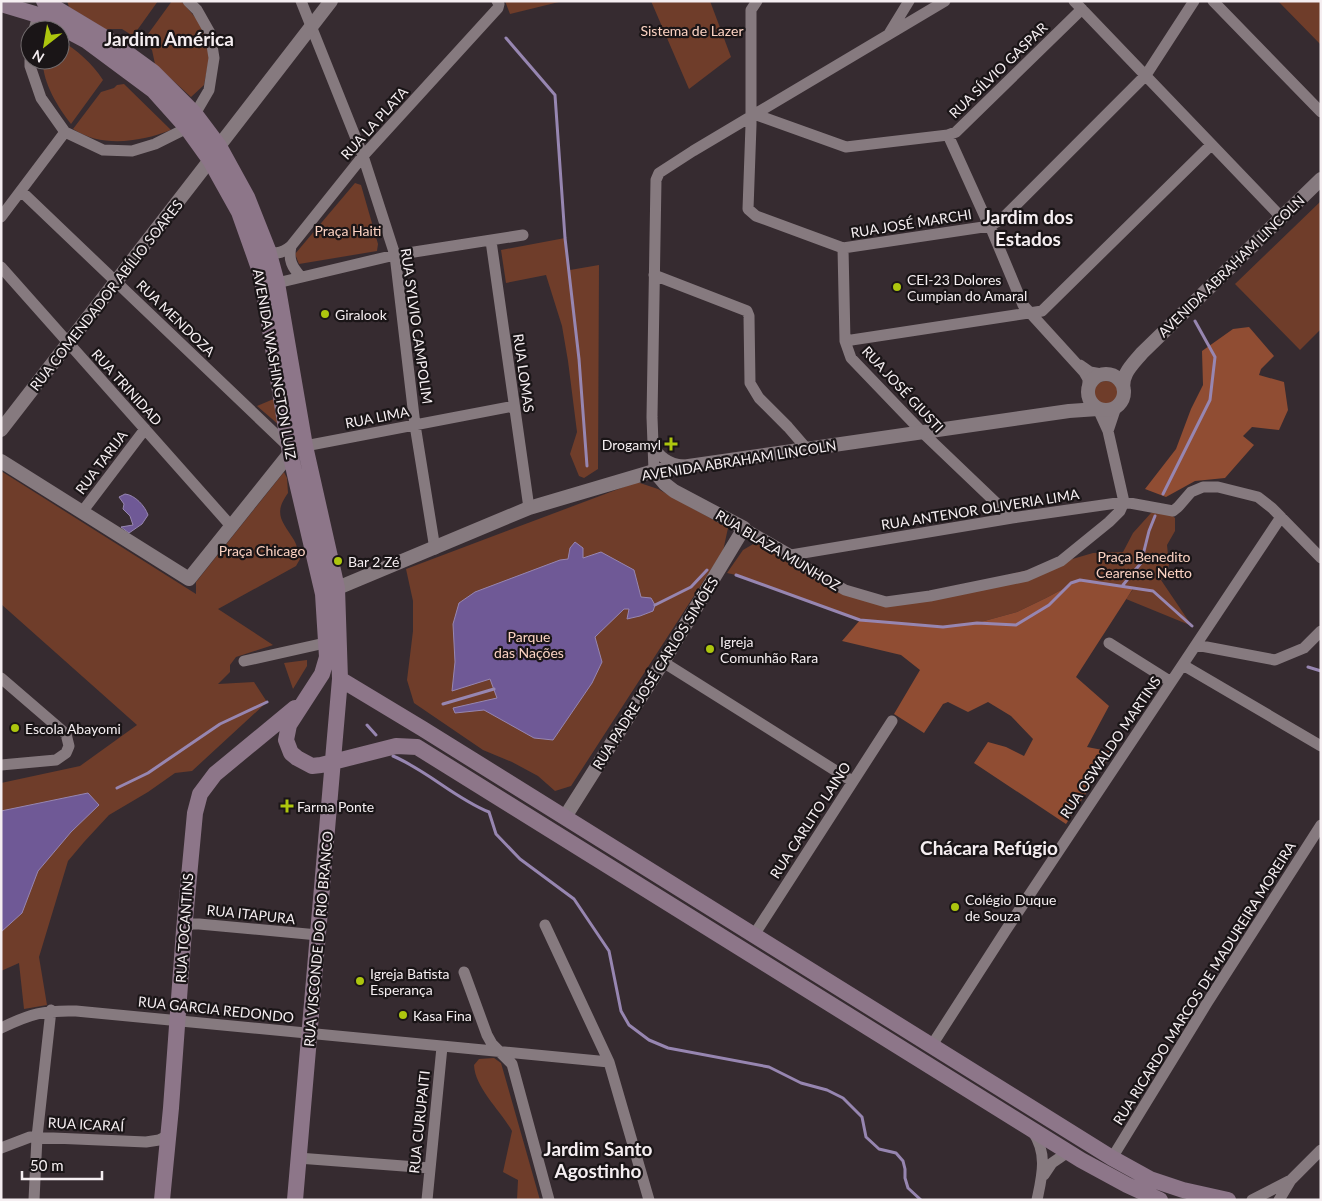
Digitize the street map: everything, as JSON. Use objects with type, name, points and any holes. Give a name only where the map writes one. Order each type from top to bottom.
[{"type":"main road","name":"AVENIDA WASHINGTON LUIZ","points":[[2,3],[17,8],[42,10],[109,40],[158,76],[247,197],[268,250],[277,283],[295,449]]},
{"type":"main road","name":"AVENIDA WASHINGTON LUIZ","points":[[215,153],[262,274],[295,449],[330,591],[340,679]]},
{"type":"main road","name":"AVENIDA WASHINGTON LUIZ","points":[[330,591],[325,643],[326,662],[322,674],[302,702],[289,725],[286,740],[289,748],[298,758],[312,766],[333,762]]},
{"type":"main road","name":"RUA VISCONDE DO RIO BRANCO","points":[[295,1200],[340,679]]},
{"type":"main road","points":[[340,679],[1112,1158],[1150,1179],[1184,1190],[1228,1200]]},
{"type":"main road","name":"RUA TOCANTINS","points":[[162,1200],[169,1134],[193,826],[200,794],[228,762],[302,702]]},
{"type":"main road","points":[[333,762],[396,746],[410,745],[425,751],[1075,1156],[1127,1185],[1160,1200]]},
{"type":"street","points":[[31,70],[41,98],[65,132],[103,150],[132,151],[155,144],[191,121],[209,90],[214,58],[210,33],[197,10],[188,1]]},
{"type":"street","name":"RUA SYLVIO CAMPOLIM","points":[[301,1],[363,156],[395,255],[415,425],[435,548]]},
{"type":"street","name":"RUA COMENDADOR ABÍLIO SOARES","points":[[1,430],[330,1]]},
{"type":"street","name":"RUA JOSÉ MARCHI","points":[[757,1],[751,10],[752,115],[748,209],[756,216],[843,248],[990,226],[1003,218],[1146,75],[1194,1]]},
{"type":"street","points":[[889,33],[911,1],[917,8],[928,11]]},
{"type":"street","points":[[654,471],[652,442],[654,275],[656,180],[659,173],[752,115],[945,1]]},
{"type":"street","points":[[1213,1],[1321,112]]},
{"type":"street","name":"RUA LA PLATA","points":[[291,246],[363,156],[498,8],[498,3]]},
{"type":"street","points":[[1078,5],[1282,218]]},
{"type":"street","name":"RUA SÍLVIO GASPAR","points":[[752,115],[846,147],[948,135],[956,132],[1078,5]]},
{"type":"street","points":[[1,217],[65,132]]},
{"type":"street","points":[[948,135],[1024,305],[1084,372],[1092,404],[1098,409],[1108,431],[1124,502]]},
{"type":"street","points":[[845,341],[1042,311],[1211,145]]},
{"type":"street","name":"AVENIDA ABRAHAM LINCOLN","points":[[1123,388],[1128,370],[1142,353],[1321,179]]},
{"type":"street","name":"RUA MENDOZA","points":[[21,191],[295,449]]},
{"type":"street","points":[[277,283],[395,255],[523,235]]},
{"type":"street","name":"RUA LOMAS","points":[[491,241],[529,508]]},
{"type":"street","points":[[268,250],[272,253],[279,253],[291,246]]},
{"type":"street","points":[[291,246],[291,262],[301,278]]},
{"type":"street","name":"RUA JOSÉ GIUSTI","points":[[843,248],[845,341],[851,358],[922,432],[1012,518]]},
{"type":"street","name":"RUA TRINIDAD","points":[[1,267],[231,526]]},
{"type":"street","points":[[654,275],[747,311],[749,316],[750,383],[759,398],[807,449]]},
{"type":"street","name":"AVENIDA ABRAHAM LINCOLN","points":[[1106,375],[1117,372],[1142,353]]},
{"type":"street","points":[[1077,363],[1090,372],[1114,376],[1123,388],[1120,403],[1116,407],[1108,431]]},
{"type":"street","points":[[1069,411],[1084,401],[1093,379],[1106,375]]},
{"type":"street","name":"RUA LIMA","points":[[295,449],[514,406]]},
{"type":"street","points":[[1098,409],[1104,410],[1116,407]]},
{"type":"street","name":"AVENIDA ABRAHAM LINCOLN","points":[[330,591],[529,508],[654,471],[1069,411],[1098,409]]},
{"type":"street","name":"RUA TARIJA","points":[[82,512],[145,429]]},
{"type":"street","points":[[652,442],[661,457],[679,465],[687,466]]},
{"type":"street","points":[[1,461],[189,580],[295,449]]},
{"type":"street","name":"RUA BLAZA MUNHOZ","points":[[654,471],[674,491],[791,555],[810,570],[845,590],[886,602],[930,596],[1027,576],[1061,561],[1109,522],[1120,511],[1124,502]]},
{"type":"street","name":"RUA ANTENOR OLIVERIA LIMA","points":[[791,555],[1012,518],[1124,502],[1173,510],[1191,492],[1203,488],[1218,487],[1258,497],[1281,517]]},
{"type":"street","points":[[1281,517],[1321,558]]},
{"type":"street","name":"RUA OSWALDO MARTINS","points":[[932,1045],[1281,517]]},
{"type":"street","name":"RUA PADRE JOSÉ CARLOS SIMÕES","points":[[565,818],[744,528]]},
{"type":"street","points":[[1196,645],[1274,660],[1304,648],[1321,631]]},
{"type":"street","points":[[244,660],[325,643]]},
{"type":"street","points":[[1109,643],[1171,682]]},
{"type":"street","points":[[306,647],[318,653],[326,662]]},
{"type":"street","points":[[663,662],[852,782]]},
{"type":"street","points":[[1183,665],[1321,746]]},
{"type":"street","points":[[1,678],[66,734],[69,746],[66,753],[56,760],[1,765]]},
{"type":"street","name":"RUA CARLITO LAINO","points":[[754,935],[892,721]]},
{"type":"street","name":"RUA RICARDO MARCOS DE MADUREIRA MOREIRA","points":[[1112,1158],[1212,995],[1321,825]]},
{"type":"street","name":"RUA ITAPURA","points":[[184,930],[192,924],[199,924],[318,935]]},
{"type":"street","points":[[545,925],[609,1062],[649,1200]]},
{"type":"street","points":[[464,972],[492,1044],[512,1064],[549,1200]]},
{"type":"street","points":[[34,1200],[37,1137],[51,1010]]},
{"type":"street","name":"RUA GARCIA REDONDO","points":[[1,1028],[26,1016],[51,1010],[76,1010],[609,1062]]},
{"type":"street","name":"RUA CURUPAITI","points":[[427,1200],[442,1047]]},
{"type":"street","points":[[1030,1128],[1040,1145],[1043,1156],[1042,1179],[1037,1200]]},
{"type":"street","name":"RUA ICARAÍ","points":[[1,1148],[30,1137],[146,1142],[159,1140],[169,1134]]},
{"type":"street","points":[[1252,1200],[1290,1180],[1321,1150]]},
{"type":"street","points":[[1042,1179],[1052,1163],[1075,1156],[1144,1200]]},
{"type":"street","points":[[298,1158],[430,1168]]},
{"type":"street","points":[[1279,1200],[1290,1180]]},
{"type":"green space","points":[[67,1],[158,1],[133,36],[122,29],[105,29],[69,7]]},
{"type":"green space","points":[[172,1],[183,3],[199,22],[206,36],[209,59],[204,85],[191,97],[155,64],[152,50],[143,41]]},
{"type":"green space","points":[[505,1],[563,1],[510,14]]},
{"type":"green space","name":"Sistema de Lazer","points":[[651,1],[710,1],[731,57],[689,89]]},
{"type":"green space","points":[[1278,1],[1321,1],[1321,45]]},
{"type":"green space","points":[[70,47],[84,57],[103,80],[71,124],[52,94],[43,70],[70,70]]},
{"type":"green space","points":[[124,84],[171,130],[147,138],[109,141],[84,135],[73,129],[101,92]]},
{"type":"green space","name":"Praça Haiti","points":[[355,183],[361,185],[378,244],[377,251],[299,264],[295,254]]},
{"type":"green space","points":[[1321,201],[1321,329],[1300,350],[1235,284]]},
{"type":"green space","points":[[565,238],[570,270],[599,265],[598,469],[584,478],[579,476],[570,454],[577,432],[568,361],[562,326],[546,275],[506,283],[501,250]]},
{"type":"green space","points":[[1106,381],[1115,384],[1118,393],[1115,402],[1106,405],[1097,402],[1094,393],[1097,384]]},
{"type":"green space","points":[[276,398],[279,425],[257,406]]},
{"type":"green space","name":"Praça Chicago","points":[[1,471],[196,594],[196,582],[284,472],[287,478],[288,493],[283,500],[280,512],[286,528],[295,542],[300,559],[296,566],[218,609],[273,645],[236,657],[230,665],[230,672],[218,684],[254,682],[267,702],[192,771],[175,773],[148,792],[109,815],[68,861],[39,957],[47,1005],[24,1009],[19,963],[1,971],[1,783],[80,766],[137,725],[1,604]]},
{"type":"green space","name":"Parque das Nações","points":[[637,482],[658,489],[728,528],[723,551],[571,786],[555,791],[538,776],[512,762],[483,750],[414,703],[407,680],[413,631],[413,601],[406,569]]},
{"type":"green space","name":"Praça Benedito Cearense Netto","points":[[1165,509],[1175,518],[1175,531],[1167,545],[1169,564],[1167,575],[1161,580],[1192,626],[1126,599],[1134,588],[1080,580],[1017,612],[977,623],[943,627],[860,620],[727,573],[743,550],[755,543],[769,548],[885,605],[1093,553],[1123,552],[1133,533],[1151,513]]},
{"type":"green space","points":[[307,660],[307,666],[293,689],[284,663]]},
{"type":"green space","points":[[494,1058],[501,1063],[540,1200],[517,1200],[518,1180],[503,1172],[512,1131],[484,1091],[475,1074],[474,1065],[479,1059]]},
{"type":"shaded area","points":[[1249,327],[1274,356],[1261,369],[1259,375],[1284,382],[1288,410],[1279,430],[1252,427],[1243,436],[1254,445],[1225,478],[1195,481],[1166,497],[1145,489],[1176,449],[1191,409],[1203,385],[1202,351],[1233,329]]},
{"type":"shaded area","points":[[125,494],[132,496],[139,502],[145,508],[148,515],[142,524],[129,533],[121,527],[133,525],[130,516],[123,509],[124,504],[119,497]]},
{"type":"shaded area","points":[[575,542],[583,548],[583,558],[601,552],[634,570],[641,597],[651,598],[655,605],[653,611],[627,619],[629,609],[624,609],[595,637],[602,662],[592,683],[553,740],[534,738],[484,710],[455,713],[453,708],[497,698],[490,679],[452,691],[455,662],[453,624],[459,603],[475,592],[560,560],[568,559],[570,548]]},
{"type":"shaded area","points":[[1080,580],[1134,587],[1076,677],[1109,706],[1087,747],[1113,752],[1066,824],[974,763],[988,742],[1006,747],[1024,756],[1033,739],[1011,716],[988,702],[968,712],[948,702],[943,704],[924,733],[894,714],[920,670],[901,655],[842,641],[860,620],[943,627],[977,623],[1017,612]]},
{"type":"shaded area","points":[[88,793],[99,805],[71,832],[38,871],[22,913],[1,932],[1,811]]},
{"type":"waterway","points":[[506,38],[555,95],[565,238],[579,359],[587,466]]},
{"type":"waterway","points":[[1163,494],[1210,400],[1215,357],[1195,321]]},
{"type":"waterway","points":[[1123,585],[1141,563],[1155,516]]},
{"type":"waterway","points":[[655,605],[691,587],[707,570]]},
{"type":"waterway","points":[[736,575],[860,620],[943,627],[977,623],[1016,625],[1049,605],[1071,583],[1080,580],[1153,591],[1192,626]]},
{"type":"waterway","points":[[1308,667],[1321,671]]},
{"type":"waterway","points":[[443,704],[494,689]]},
{"type":"waterway","points":[[117,788],[148,773],[220,724],[267,702]]},
{"type":"waterway","points":[[367,725],[376,735]]},
{"type":"waterway","points":[[393,756],[418,769],[465,800],[489,812],[496,834],[520,859],[574,899],[609,951],[621,1011],[629,1025],[649,1040],[668,1048],[769,1067],[801,1083],[827,1090],[843,1098],[862,1117],[866,1137],[879,1149],[896,1153],[903,1161],[908,1188],[921,1200]]},
{"type":"place","name":"CEI-23 Dolores Cumpian do Amaral","points":[[897,287]]},
{"type":"place","name":"Giralook","points":[[325,314]]},
{"type":"place","name":"Drogamyl","points":[[671,444]]},
{"type":"place","name":"Bar 2 Zé","points":[[338,561]]},
{"type":"place","name":"Igreja Comunhão Rara","points":[[710,649]]},
{"type":"place","name":"Escola Abayomi","points":[[15,728]]},
{"type":"place","name":"Farma Ponte","points":[[287,806]]},
{"type":"place","name":"Colégio Duque de Souza","points":[[955,907]]},
{"type":"place","name":"Igreja Batista Esperança","points":[[360,981]]},
{"type":"place","name":"Kasa Fina","points":[[403,1015]]},
{"type":"district","name":"Jardim América","points":[[169,38]]},
{"type":"district","name":"Jardim dos Estados","points":[[1028,227]]},
{"type":"district","name":"Chácara Refúgio","points":[[989,847]]},
{"type":"district","name":"Jardim Santo Agostinho","points":[[598,1159]]}]
